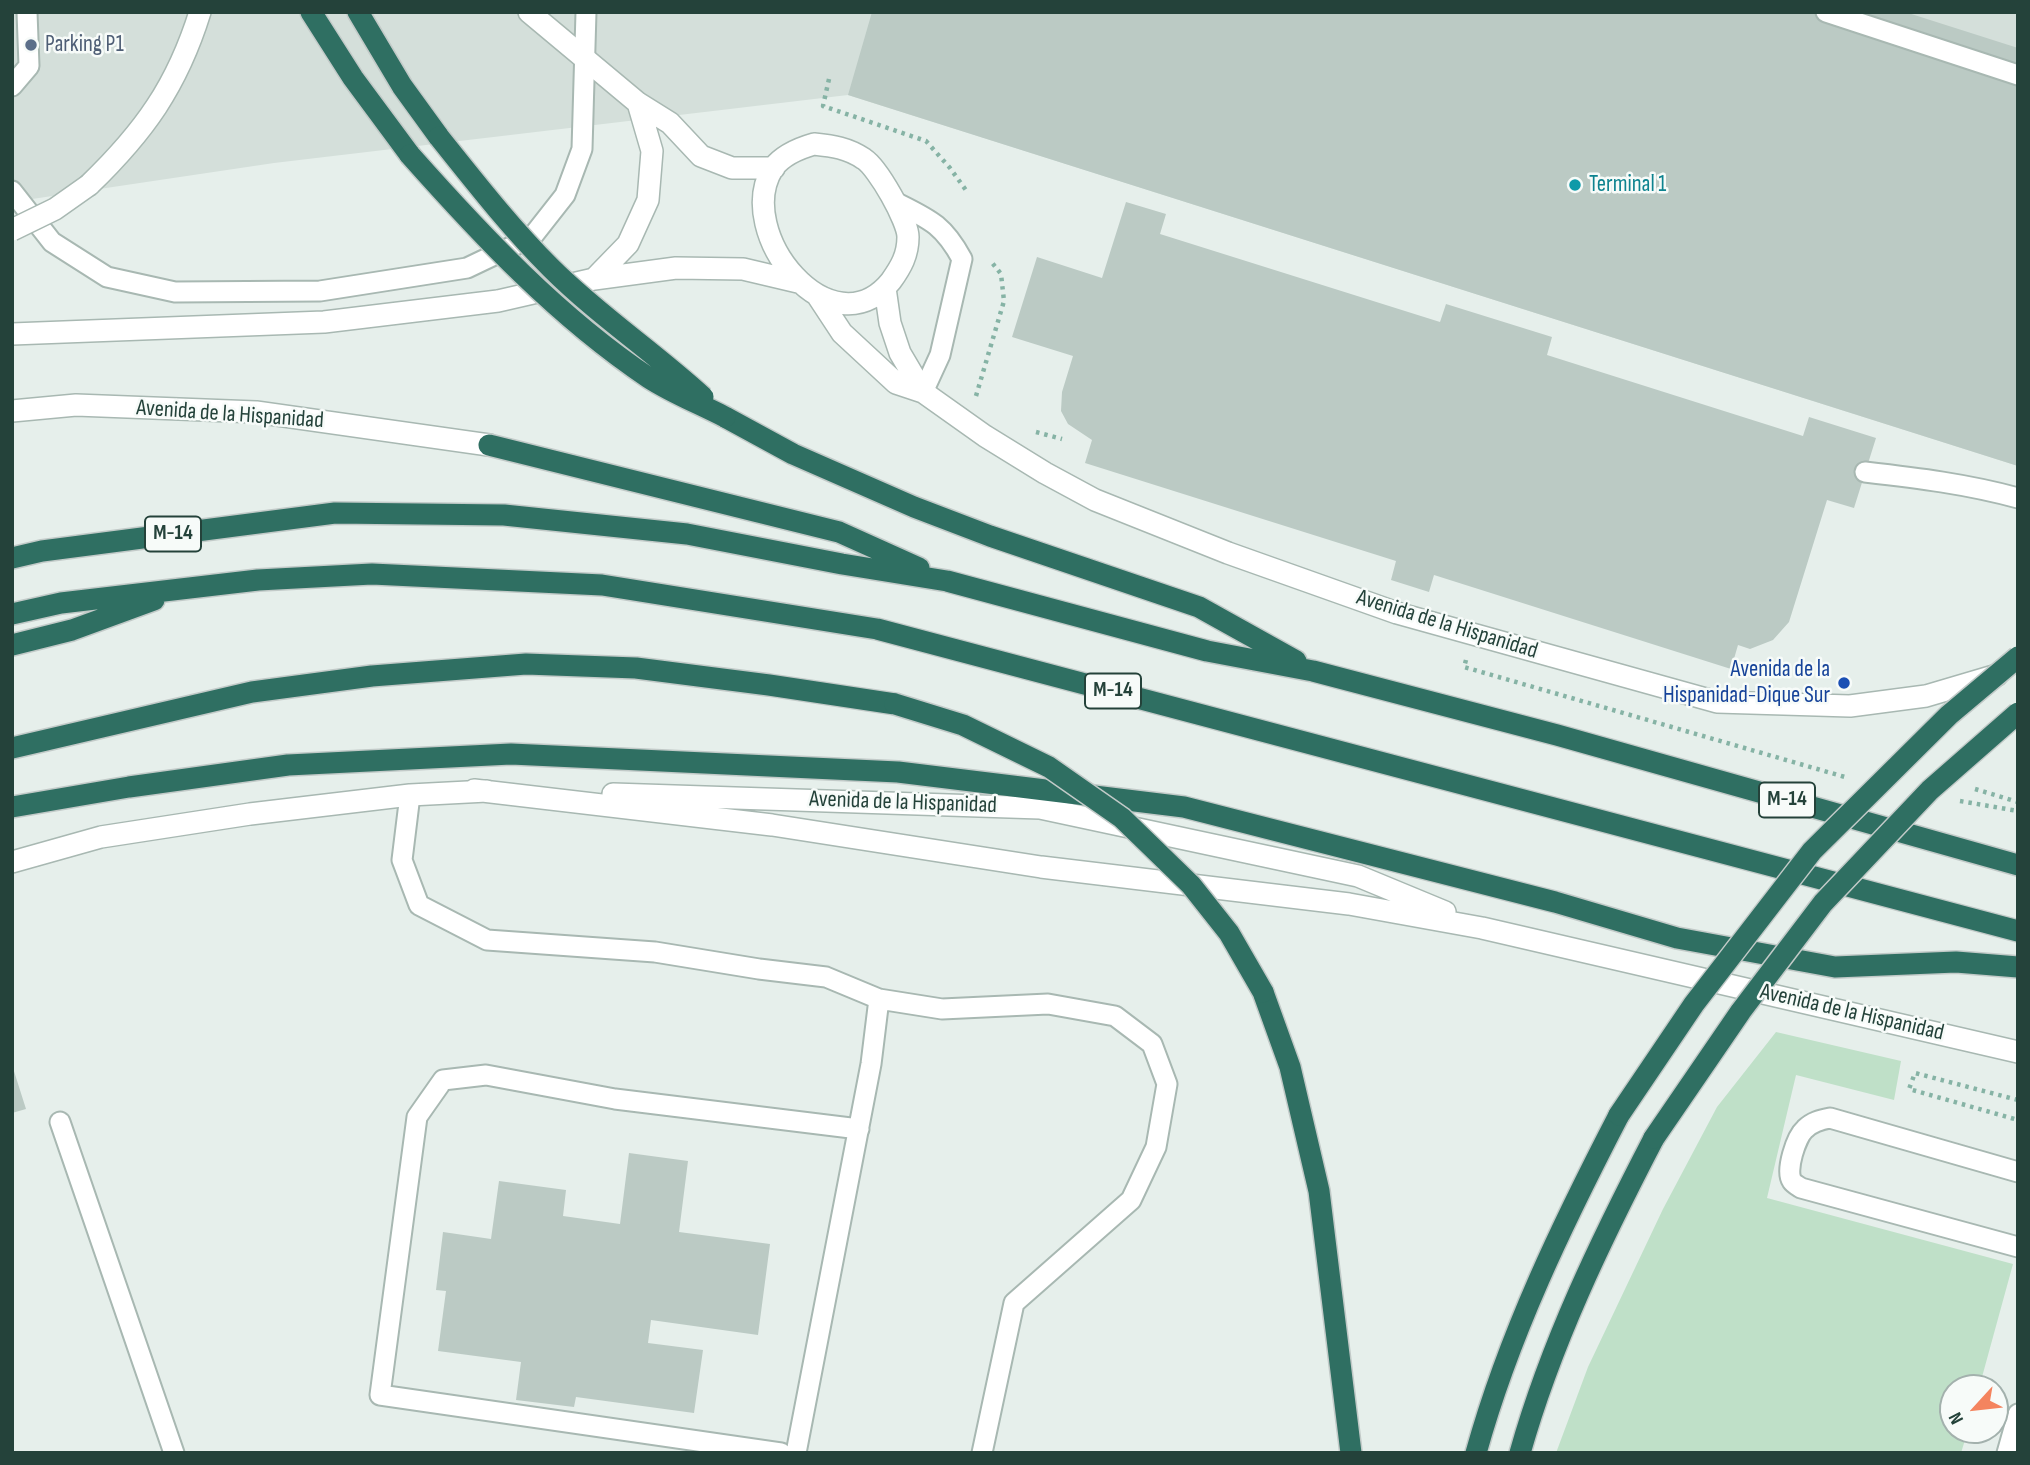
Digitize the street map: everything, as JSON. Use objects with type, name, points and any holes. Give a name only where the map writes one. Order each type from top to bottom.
[{"type":"highway","points":[[311,12],[353,78],[410,155],[469,221],[529,280],[584,328],[650,379],[793,454],[843,477],[990,536],[1199,607],[1313,671]]},
{"type":"highway","points":[[359,12],[402,86],[496,210],[552,269],[607,318],[666,363],[725,417]]},
{"type":"highway","points":[[489,445],[839,532],[947,581]]},
{"type":"highway","name":"M-14","points":[[12,558],[42,551],[335,513],[491,515],[687,534],[947,581],[1207,651],[1313,671],[1557,735],[2018,865]]},
{"type":"highway","name":"M-14","points":[[12,614],[61,603],[258,580],[372,575],[602,585],[877,629],[2018,931]]},
{"type":"highway","points":[[12,645],[72,630],[189,587]]},
{"type":"highway","points":[[12,748],[253,692],[372,676],[526,664],[636,668],[895,704],[963,725],[1049,767],[1122,818],[1191,885],[1229,933],[1263,992],[1290,1067],[1319,1191],[1351,1453]]},
{"type":"highway","points":[[1476,1453],[1517,1332],[1568,1212],[1619,1115],[1694,1004],[1812,851],[1949,715],[2016,666]]},
{"type":"highway","points":[[1520,1453],[1540,1385],[1567,1318],[1654,1138],[1741,1011],[1823,903],[1930,790],[2018,713]]},
{"type":"highway","points":[[12,807],[129,787],[288,765],[497,755],[898,772],[1184,807],[1541,898],[1677,939],[1835,967],[1956,962],[2018,967]]},
{"type":"street","points":[[12,230],[55,209],[89,185],[131,143],[174,80],[200,12]]},
{"type":"street","points":[[529,12],[638,103],[670,123],[701,156],[732,168],[774,168]]},
{"type":"street","points":[[594,279],[628,244],[648,200],[652,150],[638,103]]},
{"type":"street","points":[[814,144],[844,147],[867,160],[895,202],[908,235],[903,265],[885,288],[869,299],[842,303],[817,295],[798,282],[780,257],[765,222],[762,197],[774,168],[798,149],[814,144]]},
{"type":"street","points":[[12,334],[324,322],[498,301],[594,279],[676,268],[743,269],[798,282]]},
{"type":"street","name":"Avenida de la Hispanidad","points":[[885,288],[890,323],[901,353],[923,392]]},
{"type":"street","name":"Avenida de la Hispanidad","points":[[817,295],[842,333],[896,383],[923,392],[985,436],[1045,473],[1095,500],[1228,553],[1397,613],[1717,702],[1850,706],[1926,696],[2016,666]]},
{"type":"street","name":"Avenida de la Hispanidad","points":[[12,411],[76,405],[256,412],[489,445]]},
{"type":"street","name":"Avenida de la Hispanidad","points":[[474,790],[772,825],[1041,867],[1349,904],[1482,928],[2018,1052]]},
{"type":"street","name":"Avenida de la Hispanidad","points":[[12,862],[101,837],[250,814],[474,790],[1040,808],[1358,876],[1482,928]]},
{"type":"lane","points":[[12,86],[29,66],[27,12]]},
{"type":"lane","points":[[12,191],[52,242],[107,277],[175,292],[320,290],[467,268],[532,237],[565,195],[582,149],[586,12]]},
{"type":"lane","points":[[1826,12],[2018,75]]},
{"type":"lane","points":[[895,202],[933,221],[951,239],[962,259],[940,355],[923,392]]},
{"type":"lane","points":[[1865,472],[1977,486],[2018,498]]},
{"type":"lane","points":[[410,795],[402,860],[419,905],[487,940],[655,953],[826,977],[878,999],[942,1009],[1048,1004],[1115,1016],[1152,1044],[1167,1084],[1156,1147],[1131,1200],[1014,1303],[982,1453]]},
{"type":"lane","points":[[796,1453],[871,1064],[878,999]]},
{"type":"lane","points":[[781,1453],[380,1395],[417,1117],[443,1080],[486,1075],[615,1099],[859,1129]]},
{"type":"lane","points":[[2018,1172],[1830,1118],[1817,1120],[1806,1127],[1799,1136],[1789,1170],[1792,1181],[1801,1188],[2018,1247]]},
{"type":"lane","points":[[60,1122],[174,1453]]},
{"type":"lane","points":[[2007,1453],[2018,1414]]},
{"type":"path","points":[[829,79],[824,106],[926,141],[950,167],[968,193]]},
{"type":"path","points":[[976,396],[1004,301],[1002,274],[984,253]]},
{"type":"path","points":[[1464,667],[1856,780]]},
{"type":"path","points":[[1950,799],[2018,811]]},
{"type":"path","points":[[2018,1100],[1915,1073],[1909,1089],[2018,1120]]},
{"type":"shaded area","name":"Terminal 1","points":[[12,12],[2018,12],[2018,466],[848,95],[274,163],[12,202]]},
{"type":"green space","points":[[1776,1032],[1901,1061],[1894,1100],[1796,1075],[1767,1198],[2013,1264],[1983,1374],[1939,1374],[1939,1444],[1964,1444],[1961,1453],[1556,1453],[1588,1367],[1663,1209],[1717,1107]]},
{"type":"building","name":"Terminal 1","points":[[872,12],[1905,12],[2018,48],[2018,466],[848,95]]},
{"type":"building","points":[[1126,202],[1166,214],[1160,234],[1440,322],[1446,304],[1552,337],[1547,355],[1803,436],[1809,417],[1876,438],[1854,508],[1827,500],[1789,622],[1773,640],[1750,649],[1738,645],[1731,669],[1434,575],[1429,592],[1391,580],[1396,561],[1085,463],[1092,440],[1068,424],[1061,411],[1062,392],[1073,356],[1012,337],[1037,257],[1102,278]]},
{"type":"building","points":[[12,1069],[26,1109],[12,1113]]},
{"type":"building","points":[[629,1153],[688,1161],[679,1232],[770,1244],[758,1335],[651,1320],[648,1343],[703,1350],[694,1413],[576,1397],[574,1407],[516,1400],[521,1362],[438,1351],[446,1291],[436,1290],[443,1232],[491,1239],[499,1181],[566,1190],[563,1216],[620,1224]]},
{"type":"place","name":"Parking P1","points":[[31,45]]},
{"type":"place","name":"Terminal 1","points":[[1575,185]]},
{"type":"place","name":"Avenida de la Hispanidad-Dique Sur","points":[[1844,683]]}]
